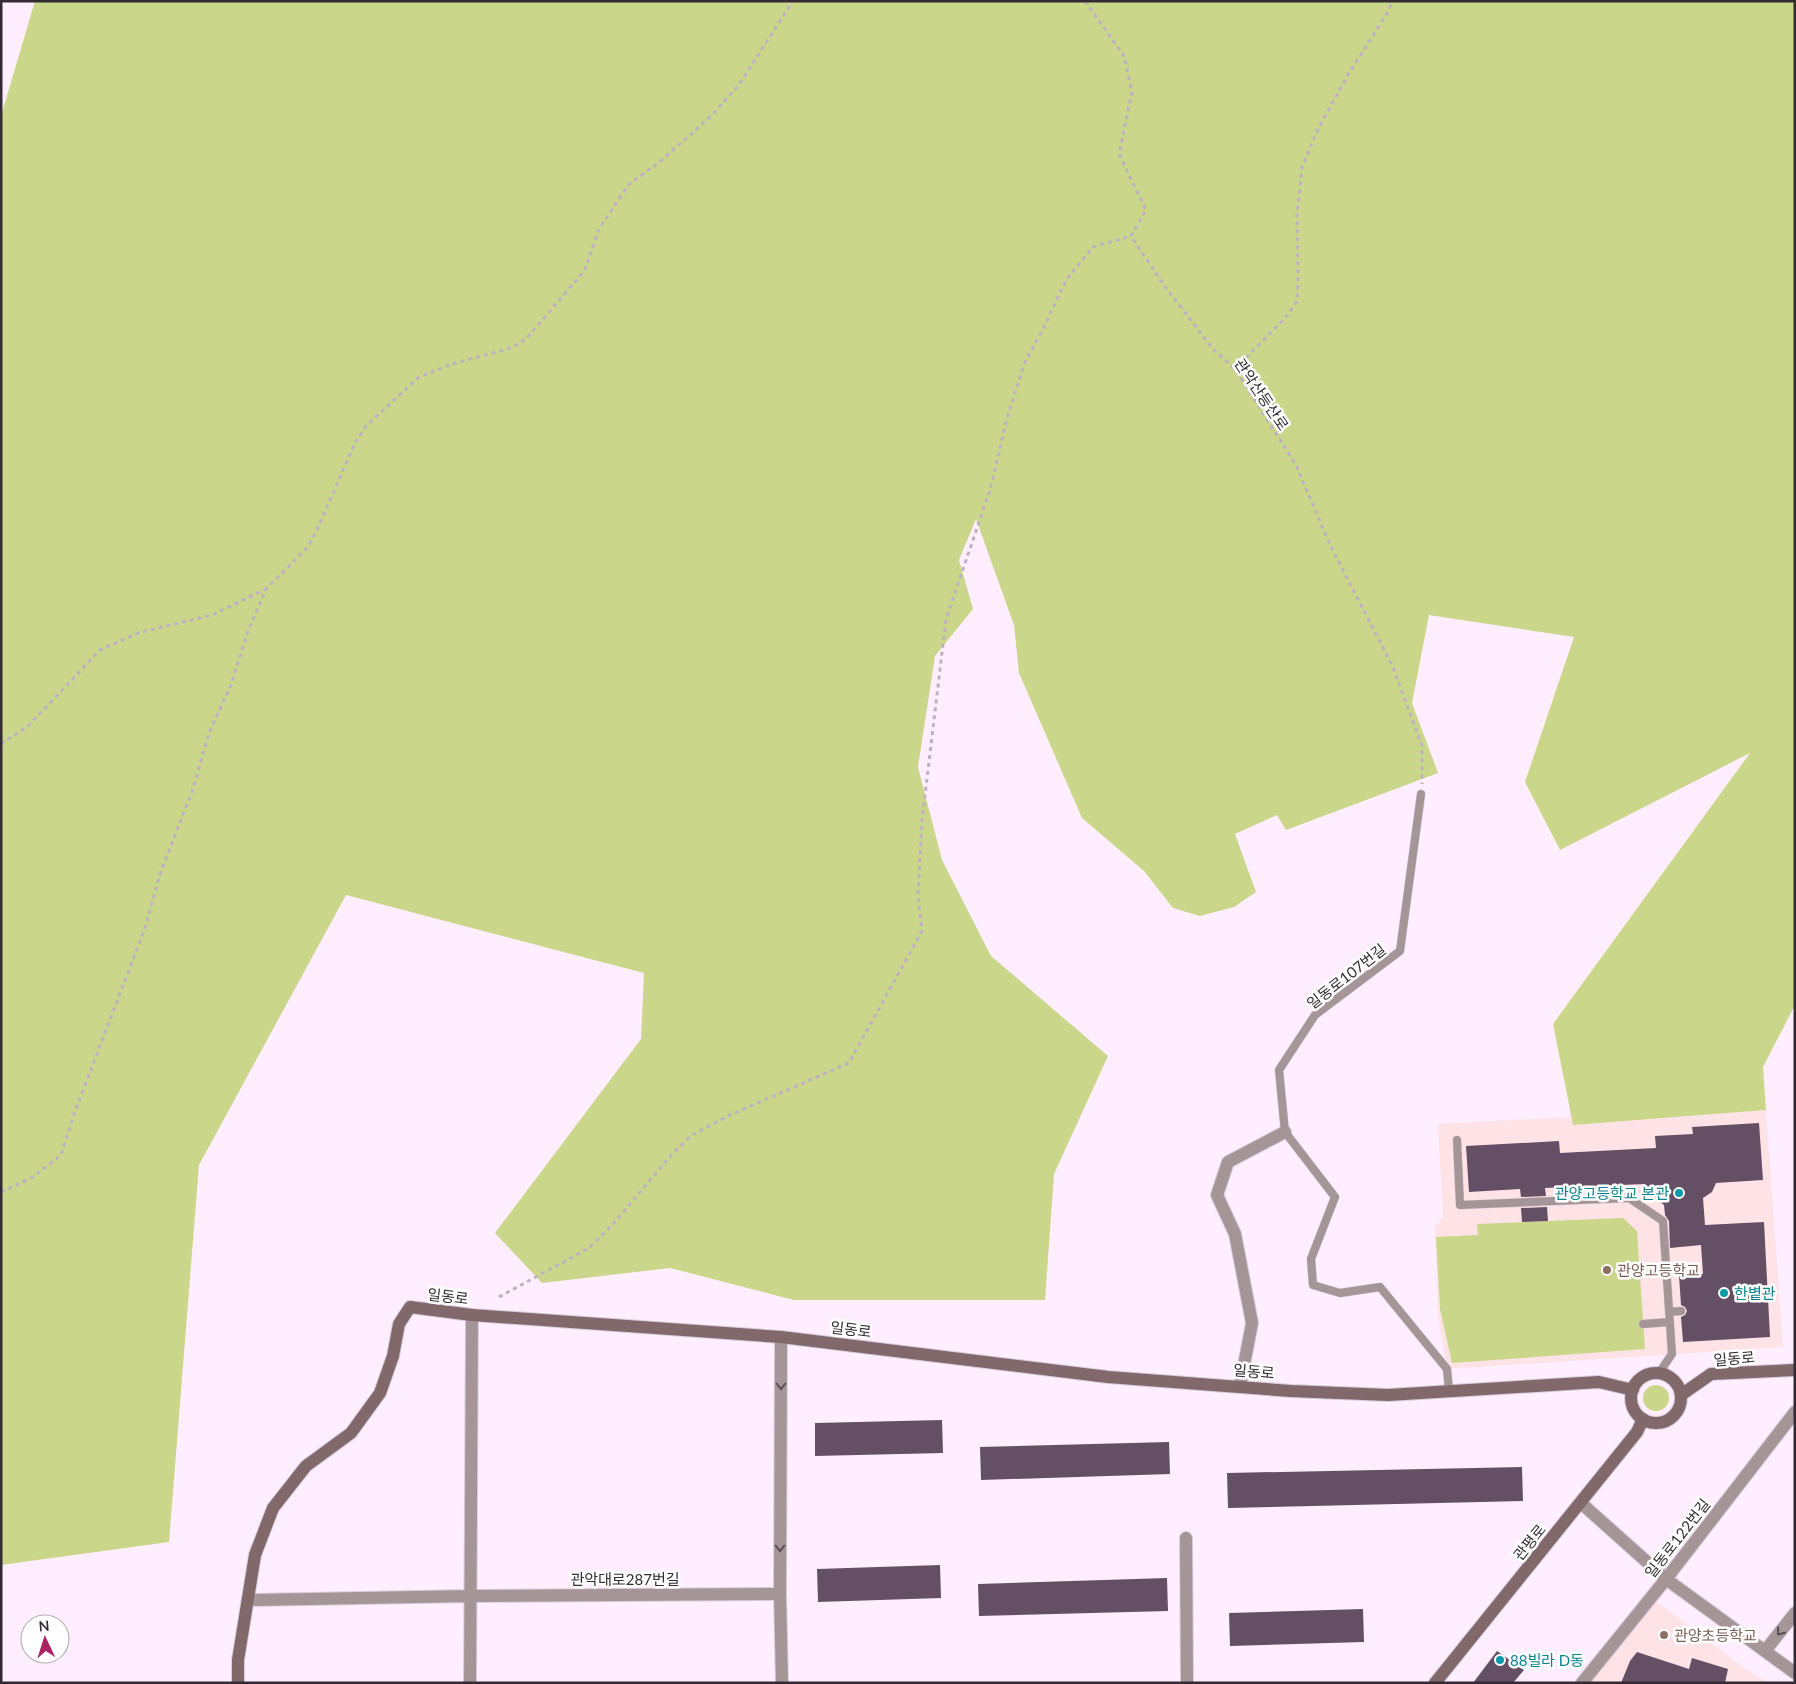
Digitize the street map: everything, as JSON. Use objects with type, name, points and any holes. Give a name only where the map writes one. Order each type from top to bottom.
[{"type":"street","points":[[1240,1386],[1252,1323],[1235,1234],[1218,1195],[1228,1162],[1285,1132]]},
{"type":"street","name":"일동로","points":[[238,1683],[238,1660],[255,1555],[273,1508],[306,1466],[351,1432],[380,1393],[393,1356],[399,1324],[410,1307],[472,1315],[781,1337],[1108,1376],[1291,1391],[1388,1395],[1599,1382],[1633,1390]]},
{"type":"street","points":[[470,1683],[472,1315]]},
{"type":"street","points":[[781,1337],[780,1594],[782,1683]]},
{"type":"street","name":"일동로","points":[[1681,1395],[1711,1374],[1795,1370]]},
{"type":"street","points":[[1659,1373],[1669,1377],[1677,1384],[1681,1395],[1680,1406],[1674,1415],[1665,1421],[1654,1423],[1643,1419],[1636,1412],[1632,1401],[1633,1390],[1638,1381],[1648,1374],[1659,1373]]},
{"type":"street","name":"일동로122번길","points":[[1582,1683],[1666,1579],[1795,1412]]},
{"type":"street","name":"관평로","points":[[1435,1683],[1637,1432],[1643,1419]]},
{"type":"street","points":[[1581,1503],[1666,1579],[1795,1673]]},
{"type":"street","points":[[1186,1538],[1187,1683]]},
{"type":"street","name":"관악대로287번길","points":[[470,1596],[780,1594]]},
{"type":"street","points":[[249,1600],[470,1596]]},
{"type":"street","points":[[1766,1651],[1795,1613]]},
{"type":"lane","name":"일동로107번길","points":[[1285,1132],[1279,1070],[1315,1015],[1400,951],[1421,794]]},
{"type":"lane","points":[[1285,1132],[1335,1197],[1311,1259],[1313,1285],[1340,1293],[1380,1287],[1447,1369],[1449,1390]]},
{"type":"lane","points":[[1457,1140],[1460,1205],[1629,1198],[1663,1221],[1672,1354],[1659,1373]]},
{"type":"lane","points":[[1669,1312],[1681,1311]]},
{"type":"lane","points":[[1643,1324],[1670,1322]]},
{"type":"path","points":[[1,744],[28,726],[100,650],[138,633],[212,615],[266,589],[307,548],[330,503],[355,443],[366,426],[419,377],[452,364],[511,348],[526,339],[585,270],[598,229],[629,184],[657,164],[689,136],[711,116],[738,86],[793,1]]},
{"type":"path","points":[[499,1297],[589,1248],[613,1224],[674,1152],[692,1135],[730,1115],[849,1063],[922,931],[918,897],[922,821],[946,619],[990,490],[1007,418],[1025,362],[1066,280],[1092,247],[1132,236],[1146,210],[1119,154],[1132,92],[1124,56],[1084,1]]},
{"type":"path","points":[[1235,369],[1287,316],[1297,301],[1297,215],[1302,167],[1319,128],[1349,73],[1393,1]]},
{"type":"path","name":"관악산등산로","points":[[1132,236],[1166,288],[1207,341],[1235,369],[1296,465],[1330,544],[1393,667],[1422,746],[1423,780],[1421,794]]},
{"type":"path","points":[[1,1192],[34,1177],[61,1155],[74,1114],[145,928],[161,870],[192,792],[209,733],[231,685],[248,630],[266,589]]},
{"type":"shaded area","name":"관양고등학교","points":[[1766,1110],[1783,1347],[1447,1369],[1438,1314],[1435,1227],[1443,1217],[1438,1124],[1571,1117],[1573,1125]]},
{"type":"shaded area","name":"관양초등학교","points":[[1656,1601],[1744,1668],[1769,1683],[1588,1683]]},
{"type":"green space","points":[[35,1],[1795,1],[1795,1005],[1763,1067],[1766,1110],[1573,1125],[1553,1024],[1750,753],[1560,850],[1525,782],[1574,637],[1429,615],[1412,703],[1438,773],[1286,830],[1277,815],[1235,834],[1256,892],[1234,907],[1200,916],[1173,908],[1144,871],[1082,818],[1019,673],[1014,625],[976,519],[959,560],[973,609],[935,656],[918,767],[942,860],[991,956],[1108,1056],[1054,1174],[1045,1300],[794,1300],[670,1268],[542,1283],[495,1233],[641,1039],[644,973],[346,895],[199,1165],[169,1542],[1,1565],[1,116]]},
{"type":"green space","points":[[1623,1218],[1637,1231],[1645,1349],[1452,1363],[1440,1309],[1436,1237],[1478,1235],[1477,1224]]},
{"type":"green space","points":[[1656,1385],[1665,1389],[1669,1398],[1665,1407],[1656,1411],[1647,1407],[1643,1398],[1647,1389]]},
{"type":"building","name":"관양고등학교 본관","points":[[1759,1123],[1763,1180],[1716,1183],[1712,1192],[1703,1198],[1705,1225],[1764,1222],[1770,1337],[1683,1342],[1681,1317],[1687,1311],[1681,1305],[1679,1276],[1703,1274],[1701,1245],[1670,1248],[1669,1221],[1665,1215],[1664,1205],[1647,1191],[1645,1184],[1545,1188],[1546,1196],[1521,1197],[1520,1189],[1469,1192],[1466,1146],[1559,1141],[1560,1153],[1656,1148],[1655,1136],[1693,1134],[1692,1127]]},
{"type":"building","points":[[1547,1207],[1548,1221],[1522,1222],[1521,1208]]},
{"type":"building","points":[[942,1420],[943,1453],[815,1456],[815,1423]]},
{"type":"building","points":[[1169,1442],[1170,1474],[981,1480],[980,1447]]},
{"type":"building","points":[[1522,1467],[1523,1501],[1228,1508],[1227,1473]]},
{"type":"building","points":[[940,1565],[941,1598],[818,1602],[817,1569]]},
{"type":"building","points":[[1167,1578],[1168,1611],[979,1616],[978,1584]]},
{"type":"building","points":[[1363,1609],[1364,1642],[1230,1646],[1229,1613]]},
{"type":"building","name":"88빌라 D동","points":[[1497,1651],[1524,1670],[1513,1683],[1473,1683]]},
{"type":"building","points":[[1637,1652],[1689,1669],[1692,1658],[1728,1669],[1725,1683],[1621,1683],[1630,1661]]},
{"type":"place","name":"관양고등학교 본관","points":[[1679,1193]]},
{"type":"place","name":"관양고등학교","points":[[1607,1270]]},
{"type":"place","name":"한볕관","points":[[1724,1293]]},
{"type":"place","name":"관양초등학교","points":[[1664,1635]]},
{"type":"place","name":"88빌라 D동","points":[[1500,1660]]}]
